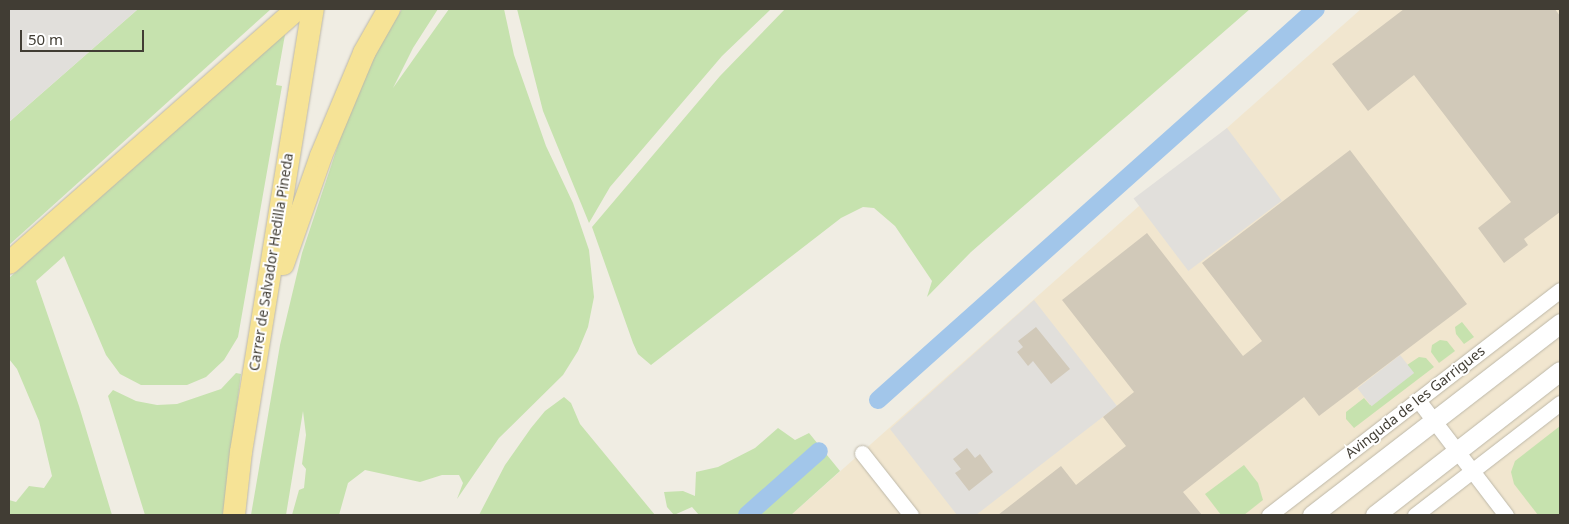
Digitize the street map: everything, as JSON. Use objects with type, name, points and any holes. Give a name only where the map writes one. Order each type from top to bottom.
[{"type":"main road","points":[[9,263],[297,9]]},
{"type":"main road","name":"Carrer de Salvador Hedilla Pineda","points":[[234,515],[255,364],[313,9]]},
{"type":"main road","points":[[255,364],[291,236],[364,53],[389,9]]},
{"type":"street","name":"Avinguda de les Garrigues","points":[[1270,515],[1560,290]]},
{"type":"street","name":"Avinguda de les Garrigues","points":[[1312,515],[1560,323]]},
{"type":"street","points":[[1375,515],[1560,371]]},
{"type":"street","points":[[1418,400],[1506,515]]},
{"type":"street","points":[[1415,515],[1560,403]]},
{"type":"street","points":[[862,453],[911,515]]},
{"type":"shaded area","points":[[9,9],[138,9],[9,122]]},
{"type":"shaded area","points":[[1361,9],[1560,9],[1560,515],[791,515]]},
{"type":"shaded area","points":[[1227,128],[1282,201],[1188,271],[1134,198]]},
{"type":"shaded area","points":[[1034,300],[1117,406],[976,515],[957,515],[890,429]]},
{"type":"shaded area","points":[[1400,355],[1414,373],[1372,406],[1357,388]]},
{"type":"green space","points":[[138,9],[271,9],[9,245],[9,122]]},
{"type":"green space","points":[[402,9],[438,9],[413,48],[393,88],[449,9],[504,9],[514,55],[546,146],[573,203],[589,250],[594,297],[588,327],[578,351],[563,375],[499,438],[457,499],[463,483],[459,475],[442,475],[420,482],[365,470],[348,483],[339,515],[292,515],[299,490],[304,488],[306,469],[302,464],[306,435],[303,411],[286,515],[251,515],[280,345],[302,253],[349,112],[379,47]]},
{"type":"green space","points":[[517,9],[771,9],[722,56],[610,187],[589,223],[543,111]]},
{"type":"green space","points":[[785,9],[1250,9],[971,252],[927,297],[932,281],[895,226],[874,208],[863,207],[841,218],[651,365],[638,354],[633,343],[592,227],[720,76]]},
{"type":"green space","points":[[286,29],[276,85],[282,86],[238,337],[224,360],[206,377],[187,385],[141,385],[120,374],[106,355],[64,256],[36,281],[79,406],[112,515],[9,515],[9,500],[16,502],[29,486],[44,488],[52,476],[39,421],[17,369],[9,359],[9,278],[199,110]]},
{"type":"green space","points":[[1462,322],[1474,337],[1464,344],[1456,334],[1455,327]]},
{"type":"green space","points":[[1440,340],[1447,341],[1455,351],[1439,363],[1431,352],[1432,345]]},
{"type":"green space","points":[[1419,357],[1426,358],[1434,367],[1354,428],[1346,419],[1346,412],[1364,398],[1370,405],[1413,373],[1407,365]]},
{"type":"green space","points":[[236,373],[241,374],[223,515],[145,515],[108,396],[113,390],[136,401],[157,405],[177,404],[221,389]]},
{"type":"green space","points":[[564,397],[571,403],[580,424],[655,515],[479,515],[505,465],[531,428],[545,411]]},
{"type":"green space","points":[[1560,426],[1560,515],[1538,515],[1514,484],[1511,472],[1515,461]]},
{"type":"green space","points":[[778,428],[795,440],[809,433],[840,471],[791,515],[699,515],[692,507],[674,515],[667,507],[664,492],[683,491],[695,496],[696,472],[718,467],[755,448]]},
{"type":"green space","points":[[1244,465],[1258,483],[1263,500],[1244,515],[1221,515],[1205,494]]},
{"type":"building","points":[[1404,9],[1555,9],[1560,16],[1560,212],[1524,239],[1528,245],[1504,263],[1478,228],[1511,202],[1414,75],[1368,111],[1332,64]]},
{"type":"building","points":[[1350,150],[1467,304],[1319,416],[1304,397],[1183,492],[1202,515],[998,515],[1061,466],[1076,485],[1126,446],[1103,417],[1134,392],[1062,300],[1147,233],[1243,356],[1262,341],[1202,263]]},
{"type":"building","points":[[1036,327],[1070,369],[1051,384],[1033,361],[1028,366],[1017,352],[1023,347],[1018,341]]},
{"type":"building","points":[[967,448],[975,458],[980,454],[993,472],[969,491],[955,473],[961,469],[953,459]]},
{"type":"waterway","points":[[878,400],[1316,9]]},
{"type":"waterway","points":[[747,515],[819,451]]}]
